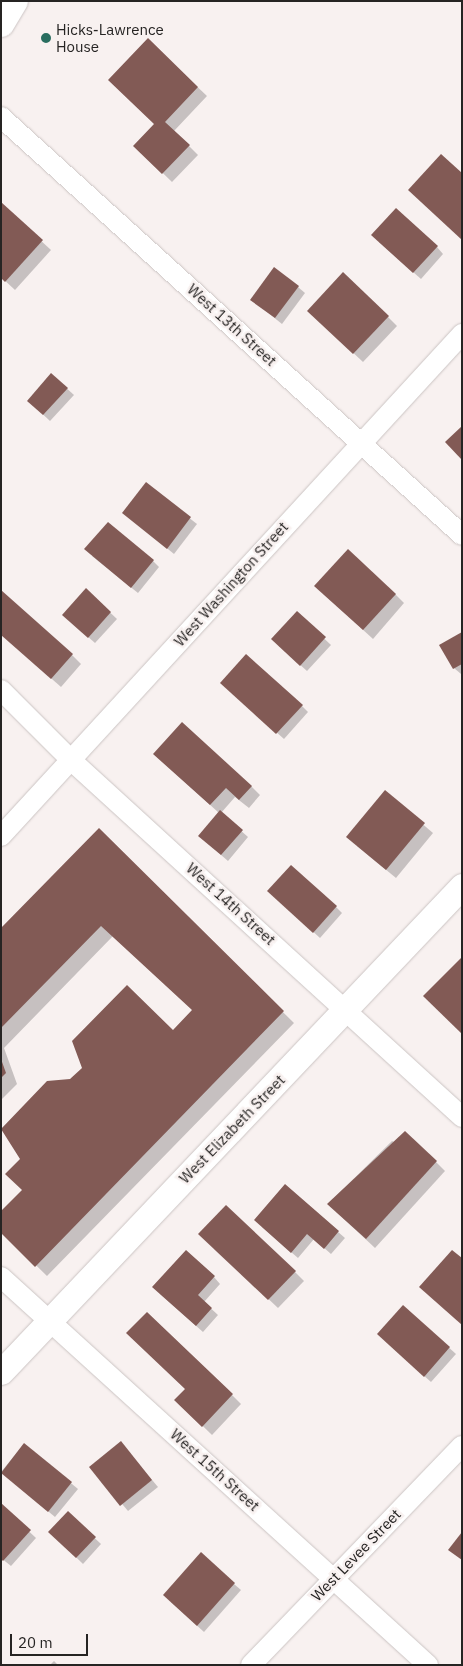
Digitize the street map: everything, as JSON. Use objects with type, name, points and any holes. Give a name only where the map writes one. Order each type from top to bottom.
[{"type":"street","points":[[1,24],[14,1]]},
{"type":"street","name":"West 13th Street","points":[[1,118],[361,440],[462,535]]},
{"type":"street","name":"West Washington Street","points":[[1,836],[361,440],[462,334]]},
{"type":"street","name":"West 14th Street","points":[[1,690],[72,760],[462,1117]]},
{"type":"street","name":"West Elizabeth Street","points":[[1,1372],[48,1320],[346,1010],[462,886]]},
{"type":"street","name":"West 15th Street","points":[[1,1277],[335,1577],[428,1665]]},
{"type":"street","name":"West Levee Street","points":[[251,1665],[462,1446]]},
{"type":"building","points":[[148,38],[198,87],[165,122],[190,145],[162,174],[133,146],[154,124],[108,80]]},
{"type":"building","points":[[441,154],[462,173],[462,240],[408,190]]},
{"type":"building","points":[[1,202],[43,240],[5,282],[1,278]]},
{"type":"building","points":[[396,208],[438,246],[413,273],[371,235]]},
{"type":"building","points":[[274,267],[299,286],[275,318],[250,300]]},
{"type":"building","points":[[343,272],[389,316],[353,354],[307,311]]},
{"type":"building","points":[[51,373],[68,388],[43,415],[27,401]]},
{"type":"building","points":[[462,426],[462,460],[445,442]]},
{"type":"building","points":[[146,482],[191,517],[167,549],[122,513]]},
{"type":"building","points":[[108,522],[154,560],[131,588],[84,549]]},
{"type":"building","points":[[348,549],[396,594],[363,630],[314,586]]},
{"type":"building","points":[[86,588],[111,612],[88,638],[62,615]]},
{"type":"building","points":[[1,590],[73,654],[51,679],[1,635]]},
{"type":"building","points":[[297,611],[326,637],[300,666],[271,639]]},
{"type":"building","points":[[462,632],[462,664],[453,669],[439,645]]},
{"type":"building","points":[[246,654],[303,705],[276,734],[220,683]]},
{"type":"building","points":[[182,722],[252,786],[239,800],[226,788],[210,805],[153,754]]},
{"type":"building","points":[[385,790],[425,823],[386,870],[346,837]]},
{"type":"building","points":[[220,810],[243,830],[221,855],[198,836]]},
{"type":"building","points":[[99,828],[284,1011],[35,1267],[1,1233],[1,1211],[22,1190],[5,1174],[20,1159],[1,1129],[47,1081],[70,1079],[82,1068],[72,1041],[127,985],[173,1030],[192,1010],[101,926],[1,1028],[1,928]]},
{"type":"building","points":[[291,865],[337,906],[313,933],[267,891]]},
{"type":"building","points":[[462,957],[462,1034],[423,996]]},
{"type":"building","points":[[1,1059],[6,1073],[1,1078]]},
{"type":"building","points":[[405,1131],[437,1161],[366,1239],[327,1204]]},
{"type":"building","points":[[285,1184],[339,1231],[324,1249],[307,1234],[291,1253],[254,1220]]},
{"type":"building","points":[[226,1205],[296,1271],[268,1300],[198,1234]]},
{"type":"building","points":[[186,1250],[215,1276],[198,1295],[212,1308],[196,1326],[152,1287]]},
{"type":"building","points":[[452,1250],[462,1258],[462,1325],[419,1287]]},
{"type":"building","points":[[403,1305],[450,1347],[424,1377],[377,1334]]},
{"type":"building","points":[[147,1312],[233,1394],[202,1427],[174,1400],[185,1389],[126,1333]]},
{"type":"building","points":[[121,1441],[152,1480],[120,1506],[89,1467]]},
{"type":"building","points":[[24,1443],[72,1482],[48,1512],[1,1473]]},
{"type":"building","points":[[1,1503],[31,1530],[3,1561],[1,1559]]},
{"type":"building","points":[[68,1511],[96,1537],[76,1558],[48,1532]]},
{"type":"building","points":[[462,1532],[462,1560],[448,1550]]},
{"type":"building","points":[[201,1552],[235,1583],[197,1626],[163,1595]]},
{"type":"place","name":"Hicks-Lawrence House","points":[[46,38]]}]
